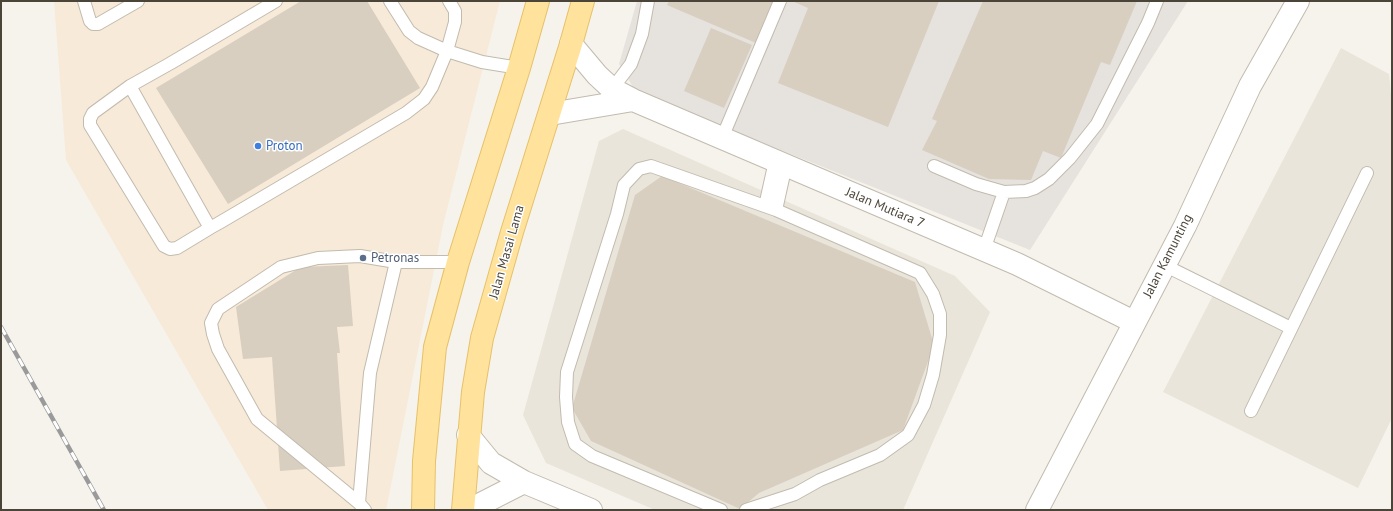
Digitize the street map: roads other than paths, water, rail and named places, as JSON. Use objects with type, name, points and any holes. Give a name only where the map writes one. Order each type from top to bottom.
[{"type":"main road","points":[[423,510],[424,461],[435,347],[458,262],[519,68],[538,1]]},
{"type":"main road","name":"Jalan Masai Lama","points":[[463,510],[468,435],[482,338],[512,232],[550,114],[583,1]]},
{"type":"street","name":"Jalan Kamunting","points":[[1037,510],[1185,226],[1250,86],[1298,1]]},
{"type":"street","name":"Jalan Mutiara 7","points":[[571,44],[597,75],[612,89],[633,100],[1017,264],[1134,322]]},
{"type":"street","points":[[550,114],[633,100]]},
{"type":"street","points":[[468,435],[491,463],[524,482],[591,510]]},
{"type":"street","points":[[469,510],[524,482]]},
{"type":"lane","points":[[84,1],[90,21],[93,24],[98,24],[138,1]]},
{"type":"lane","points":[[276,1],[130,86],[93,113],[90,119],[90,125],[164,246],[170,249],[177,248],[406,112],[424,99],[432,88],[446,51],[456,16],[455,11],[449,1]]},
{"type":"lane","points":[[390,1],[413,35],[446,51],[482,62],[519,68]]},
{"type":"lane","points":[[612,89],[631,64],[642,34],[648,1]]},
{"type":"lane","points":[[722,138],[780,1]]},
{"type":"lane","points":[[934,166],[976,184],[1004,192],[1026,191],[1035,188],[1049,179],[1070,158],[1096,124],[1148,23],[1157,1]]},
{"type":"lane","points":[[130,86],[210,228]]},
{"type":"lane","points":[[770,208],[780,163]]},
{"type":"lane","points":[[721,510],[592,456],[575,444],[568,422],[566,397],[567,372],[617,214],[624,185],[639,169],[651,166],[770,208],[920,273],[933,294],[940,314],[940,335],[933,375],[924,405],[908,435],[880,455],[820,480],[795,494],[746,510]]},
{"type":"lane","points":[[1251,411],[1366,173]]},
{"type":"lane","points":[[984,250],[1004,192]]},
{"type":"lane","points":[[362,507],[257,419],[218,349],[213,334],[212,323],[218,309],[281,267],[318,258],[360,256],[396,262],[458,262]]},
{"type":"lane","points":[[362,507],[370,373],[396,262]]},
{"type":"lane","points":[[1164,264],[1291,328]]},
{"type":"railway","points":[[1,327],[104,510]]},
{"type":"place","name":"Proton","points":[[258,146]]},
{"type":"place","name":"Petronas","points":[[363,258]]}]
